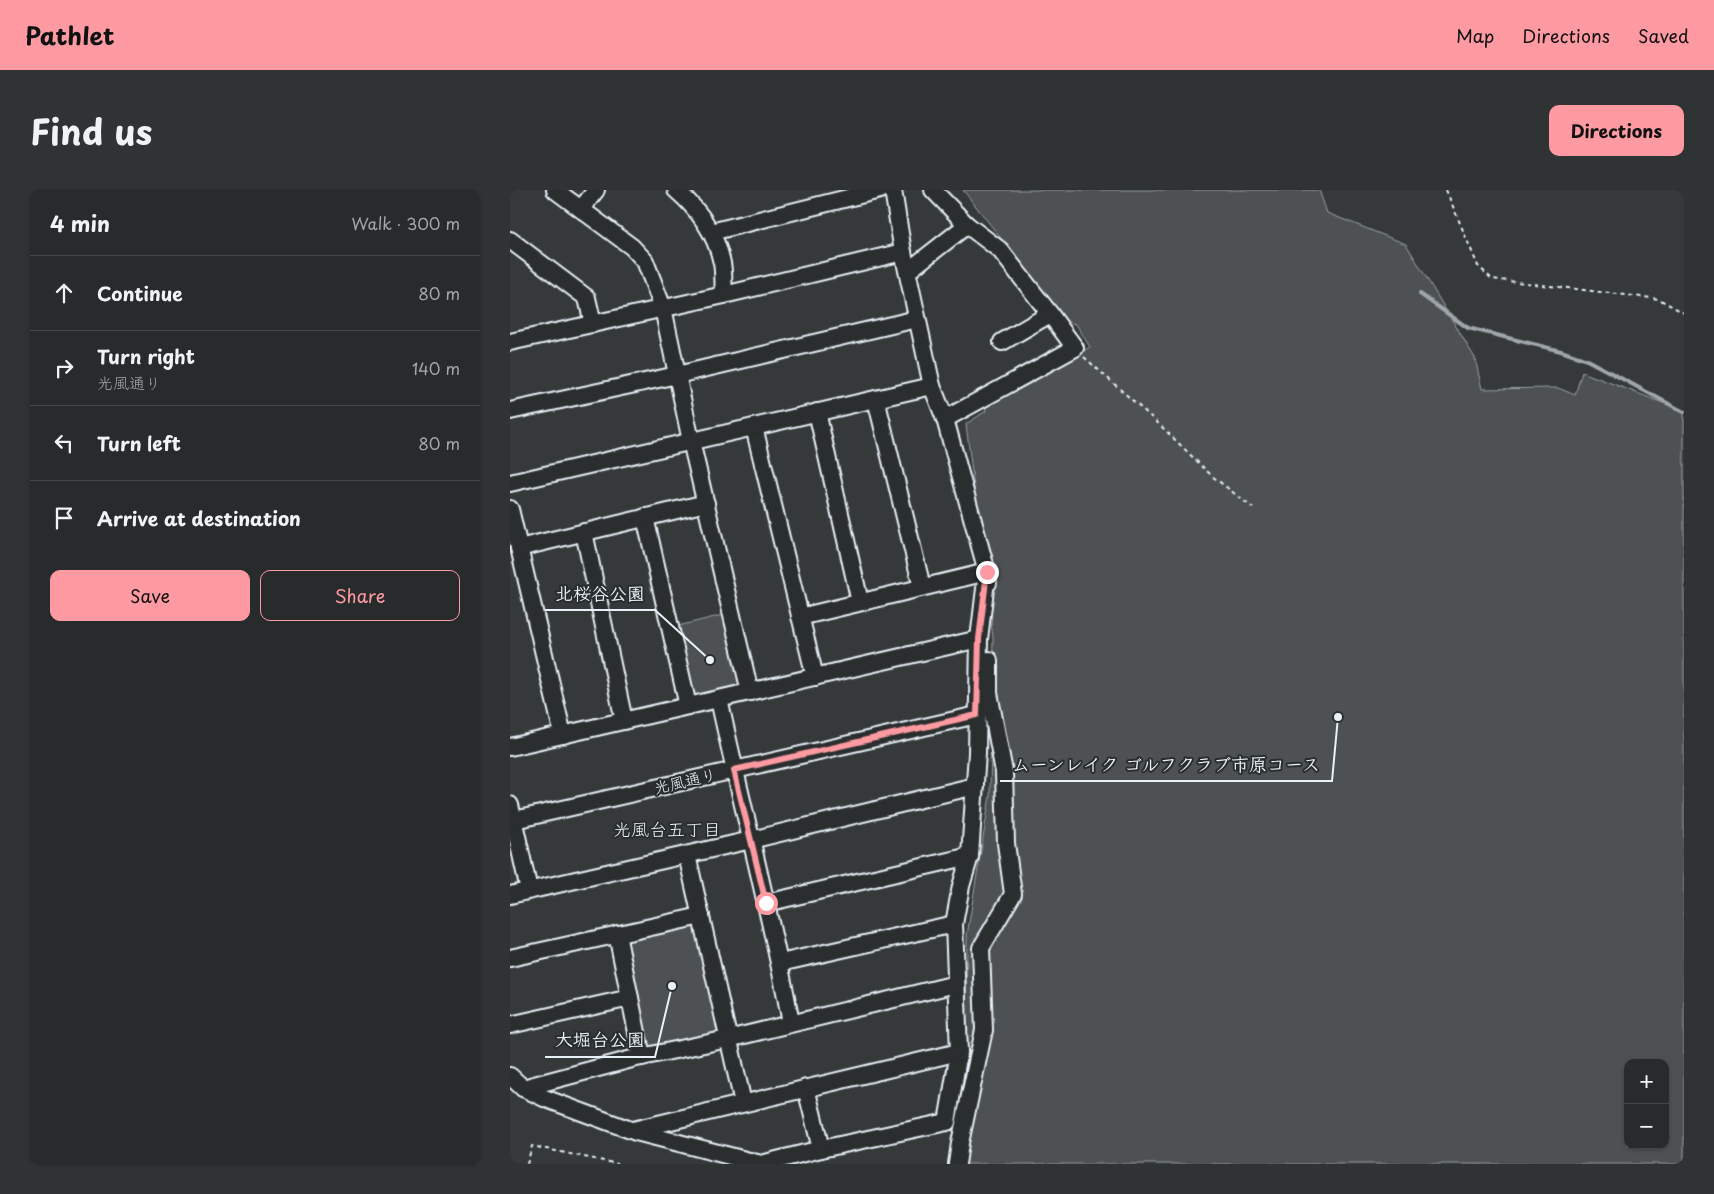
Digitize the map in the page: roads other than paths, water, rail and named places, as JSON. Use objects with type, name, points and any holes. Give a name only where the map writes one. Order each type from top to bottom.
[{"type":"street","points":[[555,190],[632,247],[645,261],[663,308],[676,376],[750,692]]},
{"type":"street","points":[[581,209],[596,190]]},
{"type":"street","points":[[677,190],[696,210],[711,232],[722,262],[724,295]]},
{"type":"street","points":[[711,232],[880,190]]},
{"type":"street","points":[[893,190],[902,252],[908,271],[932,386],[945,420],[987,572],[990,600],[989,693],[1004,772],[1006,844],[1013,894],[981,948],[984,1030],[957,1164]]},
{"type":"street","points":[[933,190],[967,225],[1000,250],[1075,348],[945,420]]},
{"type":"street","points":[[908,271],[967,225]]},
{"type":"street","points":[[510,240],[587,298],[593,324]]},
{"type":"street","points":[[510,327],[518,340],[724,295],[902,252]]},
{"type":"street","points":[[1002,342],[1050,314]]},
{"type":"street","points":[[510,411],[676,376],[917,319]]},
{"type":"street","points":[[510,483],[932,386]]},
{"type":"street","points":[[876,399],[922,587]]},
{"type":"street","points":[[817,412],[860,602]]},
{"type":"street","points":[[754,427],[814,677]]},
{"type":"street","points":[[519,548],[706,503]]},
{"type":"street","points":[[510,508],[563,735]]},
{"type":"street","points":[[645,517],[688,706]]},
{"type":"street","points":[[584,532],[624,721]]},
{"type":"street","points":[[800,617],[987,572]]},
{"type":"street","points":[[510,1076],[523,1088],[544,1098],[630,1130],[761,1164],[947,1122],[959,1052],[954,924],[961,886],[970,856],[975,786],[979,639],[987,572]]},
{"type":"street","points":[[510,747],[979,639]]},
{"type":"street","points":[[719,699],[780,962],[791,1023]]},
{"type":"street","name":"光風通り","points":[[511,815],[734,770],[977,715]]},
{"type":"street","points":[[510,894],[687,855],[975,786]]},
{"type":"street","points":[[511,815],[529,890]]},
{"type":"street","points":[[687,855],[743,1103]]},
{"type":"street","points":[[766,903],[970,856]]},
{"type":"street","points":[[510,958],[701,916]]},
{"type":"street","points":[[780,962],[954,924]]},
{"type":"street","points":[[617,934],[642,1058]]},
{"type":"street","points":[[523,1088],[956,984]]},
{"type":"street","points":[[510,1024],[630,998]]},
{"type":"street","points":[[630,1130],[959,1052]]},
{"type":"street","points":[[806,1088],[821,1149]]},
{"type":"waterway","points":[[1420,294],[1468,328],[1561,351],[1587,360],[1684,412]]},
{"type":"place","name":"北桜谷公園","points":[[710,660]]},
{"type":"place","name":"ムーンレイク ゴルフクラブ市原コース","points":[[1338,717]]},
{"type":"place","name":"大堀台公園","points":[[672,986]]},
{"type":"district","name":"光風台五丁目","points":[[667,830]]}]
